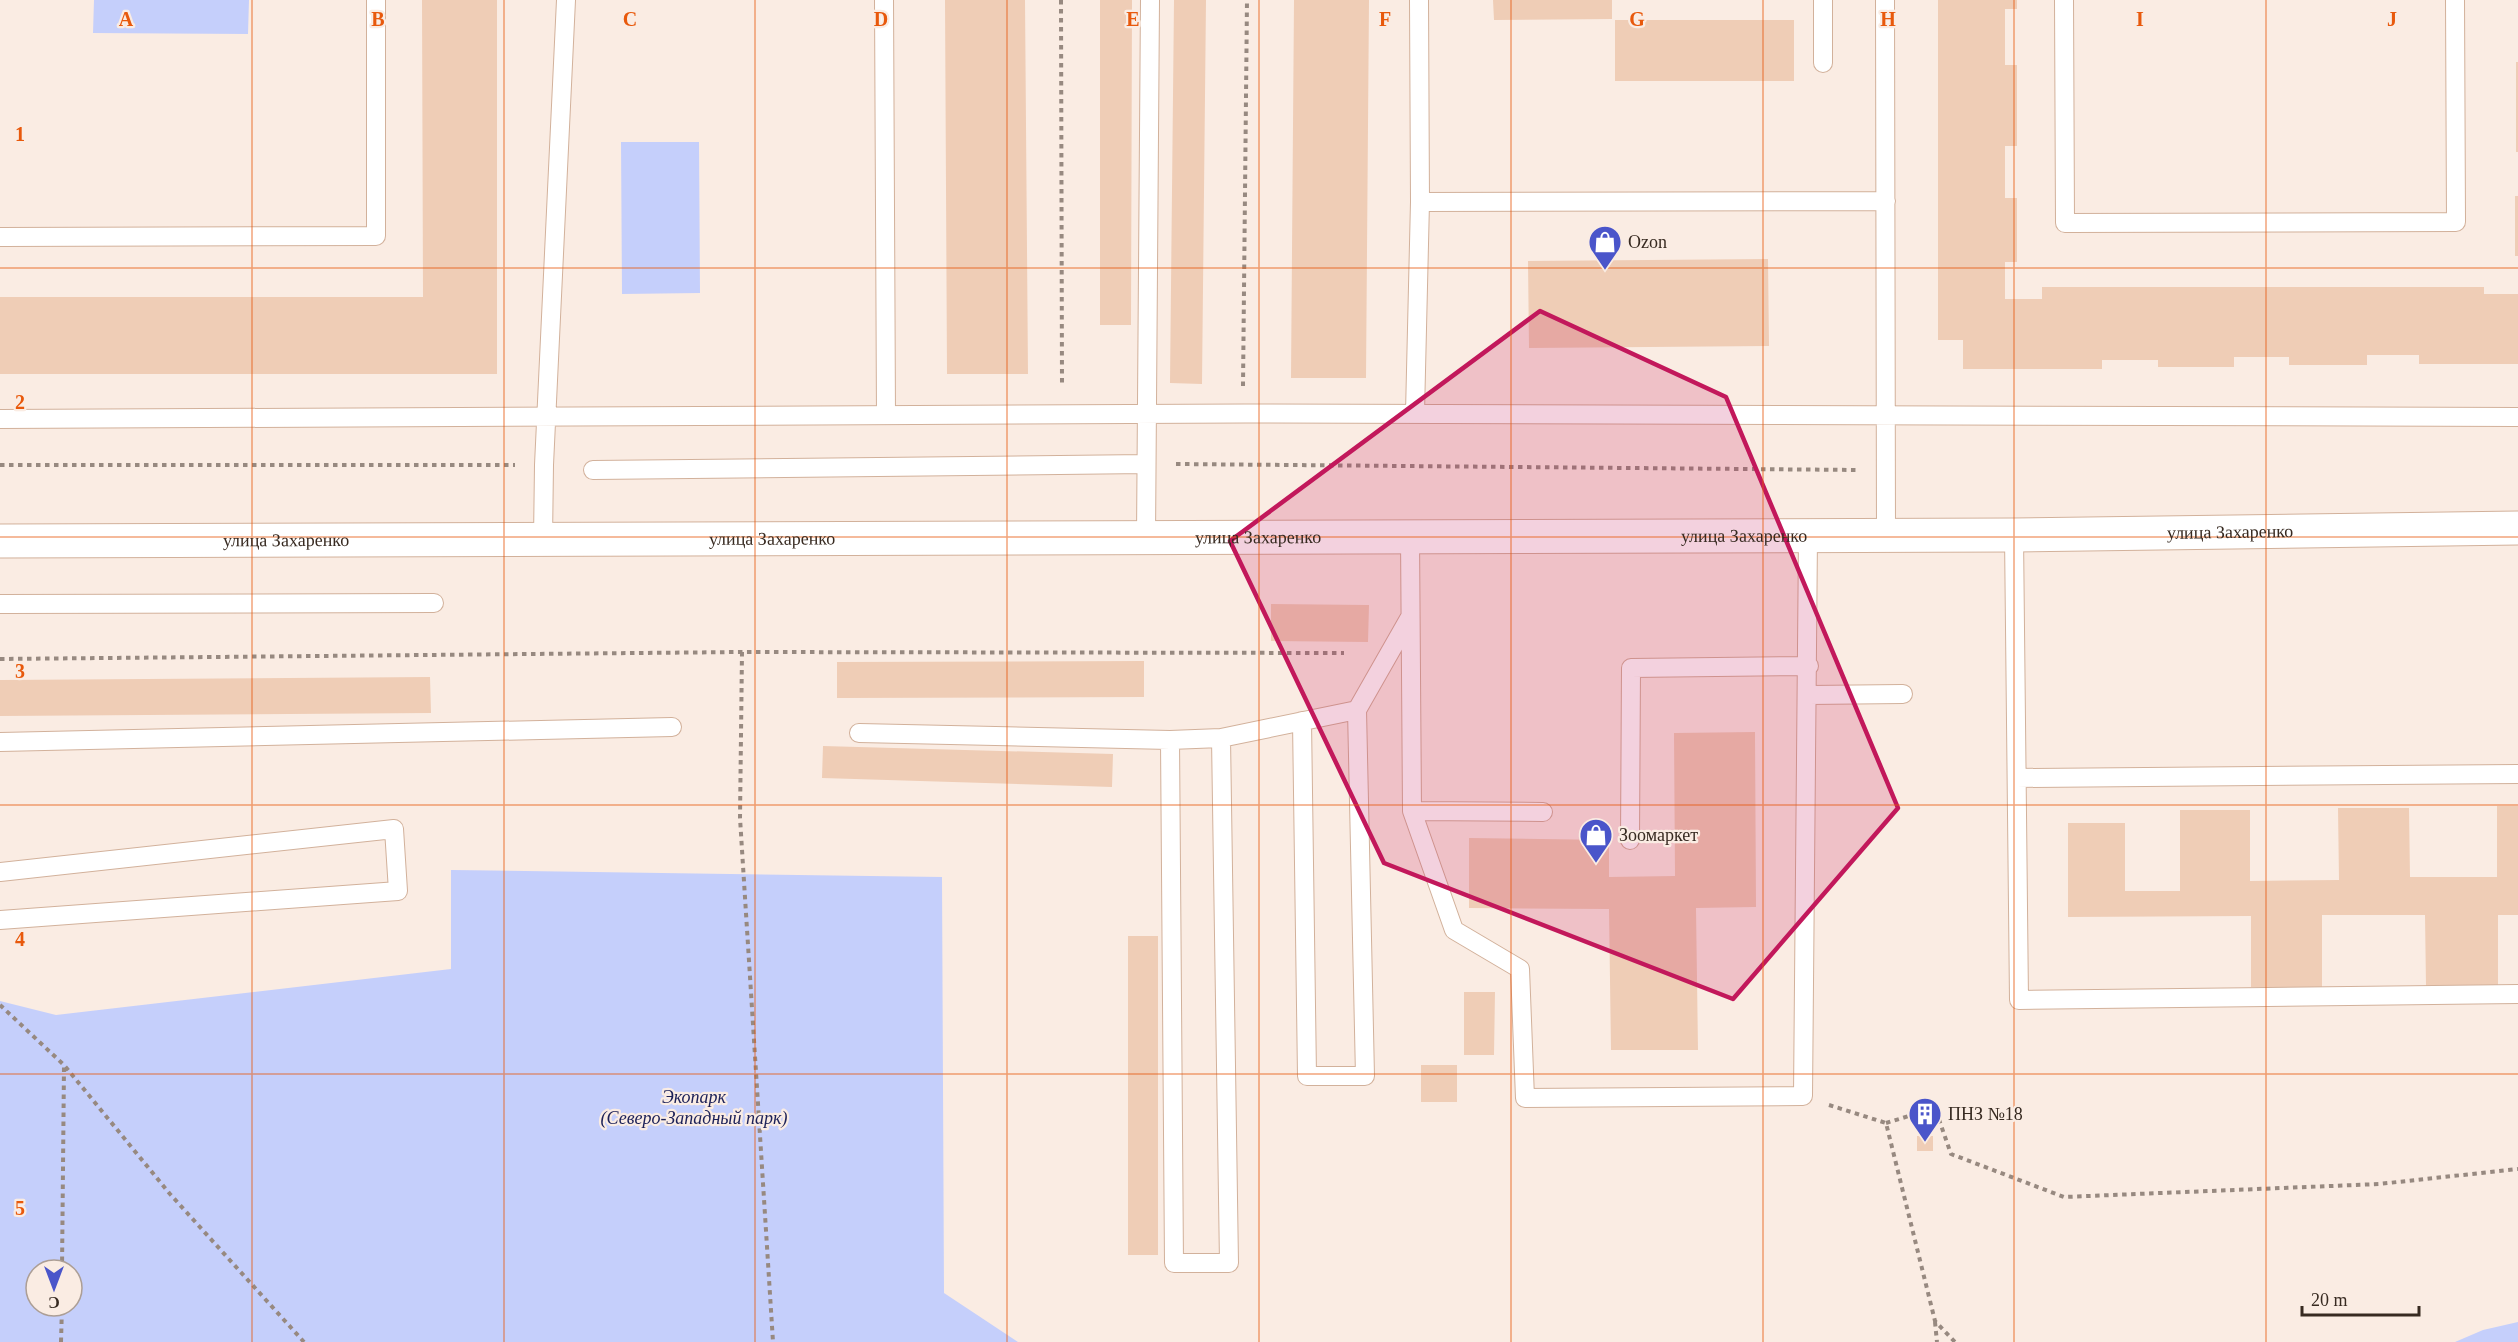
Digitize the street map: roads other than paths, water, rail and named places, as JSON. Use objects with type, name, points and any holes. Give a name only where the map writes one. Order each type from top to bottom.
[{"type":"street","name":"улица Захаренко","points":[[0,541],[1886,536],[2518,528]]},
{"type":"lane","points":[[0,237],[376,236],[376,0]]},
{"type":"lane","points":[[543,539],[544,465],[566,0]]},
{"type":"lane","points":[[884,0],[886,415]]},
{"type":"lane","points":[[1146,537],[1150,0]]},
{"type":"lane","points":[[1415,413],[1420,202],[1419,0]]},
{"type":"lane","points":[[1823,0],[1823,63]]},
{"type":"lane","points":[[1885,0],[1886,536]]},
{"type":"lane","points":[[2064,0],[2066,223],[2456,222],[2455,0]]},
{"type":"lane","points":[[1420,202],[1886,201]]},
{"type":"lane","points":[[0,419],[1146,412],[1886,411],[2518,417]]},
{"type":"lane","points":[[593,470],[1146,464]]},
{"type":"lane","points":[[2014,535],[2019,1000],[2518,994]]},
{"type":"lane","points":[[1410,537],[1412,811],[1454,930],[1520,969],[1525,1098],[1803,1096],[1809,695],[1808,536]]},
{"type":"lane","points":[[0,604],[434,603]]},
{"type":"lane","points":[[1302,721],[1307,1076],[1365,1076],[1357,710],[1410,617]]},
{"type":"lane","points":[[1630,840],[1631,668],[1809,666]]},
{"type":"lane","points":[[1809,695],[1903,694]]},
{"type":"lane","points":[[859,733],[1170,740],[1221,738],[1357,710]]},
{"type":"lane","points":[[0,742],[672,727]]},
{"type":"lane","points":[[1170,740],[1174,1263],[1229,1263],[1221,738]]},
{"type":"lane","points":[[2017,778],[2518,774]]},
{"type":"lane","points":[[1412,811],[1543,812]]},
{"type":"lane","points":[[0,872],[394,829],[398,891],[0,920]]},
{"type":"place","name":"Ozon","points":[[1605,271]]},
{"type":"place","name":"Зоомаркет","points":[[1596,864]]},
{"type":"place","name":"ПНЗ №18","points":[[1925,1143]]},
{"type":"park label","name":"Экопарк (Северо-Западный парк)","points":[[694,1107]]}]
